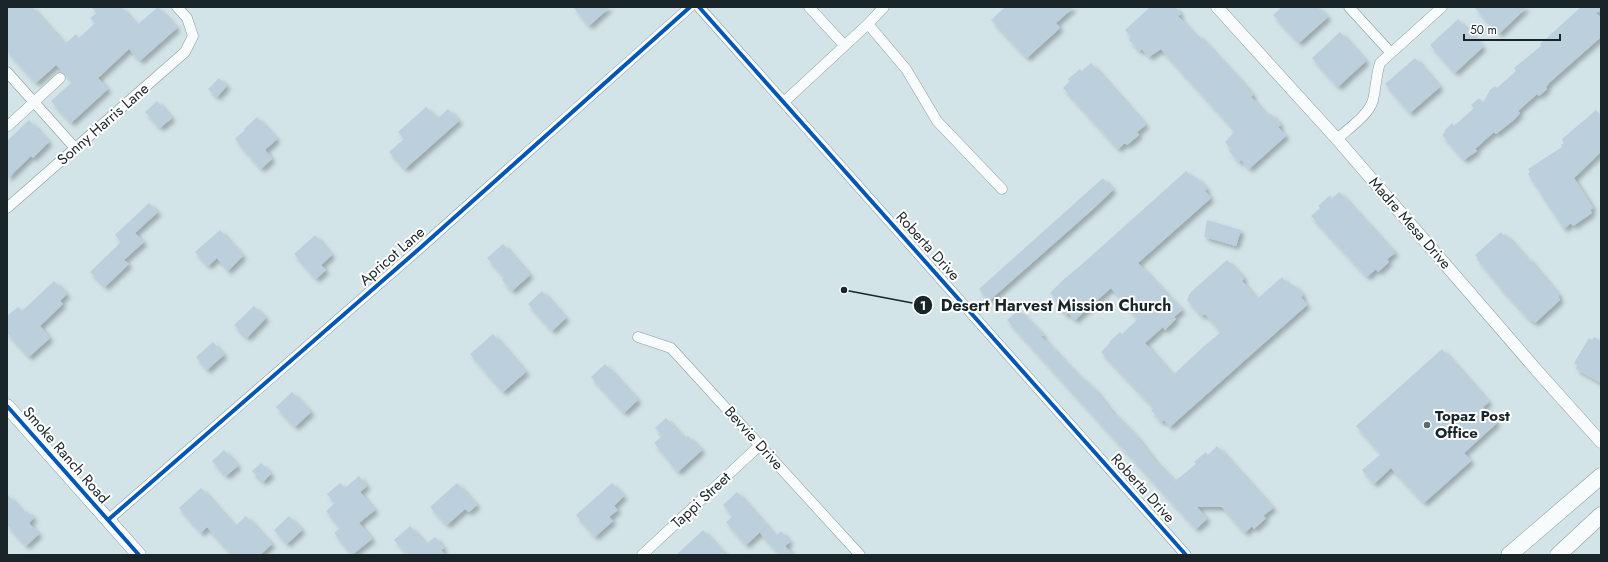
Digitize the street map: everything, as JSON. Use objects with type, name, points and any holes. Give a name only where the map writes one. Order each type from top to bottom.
[{"type":"main road","name":"Smoke Ranch Road","points":[[7,406],[139,555]]},
{"type":"main road","points":[[1510,555],[1601,476]]},
{"type":"main road","points":[[1558,555],[1601,515]]},
{"type":"street","name":"Sonny Harris Lane","points":[[7,208],[185,52],[193,36],[187,18],[177,7]]},
{"type":"street","name":"Apricot Lane","points":[[108,520],[419,249],[690,7]]},
{"type":"street","name":"Roberta Drive","points":[[699,7],[1186,555]]},
{"type":"street","points":[[809,7],[844,46]]},
{"type":"street","points":[[784,102],[868,24],[884,7]]},
{"type":"street","name":"Madre Mesa Drive","points":[[1216,7],[1337,139],[1539,373],[1601,442]]},
{"type":"street","points":[[1349,7],[1391,53]]},
{"type":"street","points":[[1337,139],[1368,110],[1373,101],[1376,74],[1380,63],[1442,7]]},
{"type":"street","points":[[868,24],[906,69],[937,121],[1002,189]]},
{"type":"street","points":[[7,72],[75,148]]},
{"type":"street","points":[[8,126],[60,78]]},
{"type":"street","name":"Bevvie Drive","points":[[638,337],[672,348],[860,555]]},
{"type":"street","name":"Tappi Street","points":[[642,555],[760,445]]},
{"type":"building","points":[[7,7],[32,7],[65,44],[76,34],[79,38],[95,23],[90,18],[97,13],[91,7],[121,7],[137,25],[158,7],[177,28],[140,61],[129,49],[98,78],[108,89],[71,123],[51,101],[72,82],[65,74],[56,65],[36,83],[7,51]]},
{"type":"building","points":[[573,7],[610,7],[589,26]]},
{"type":"building","points":[[1005,7],[1074,7],[1056,23],[1060,28],[1027,58],[991,20]]},
{"type":"building","points":[[1150,7],[1175,7],[1181,14],[1178,16],[1196,36],[1198,35],[1202,39],[1242,82],[1253,95],[1251,97],[1268,116],[1270,113],[1281,125],[1278,127],[1286,136],[1249,169],[1241,160],[1239,162],[1229,151],[1231,149],[1225,142],[1235,131],[1161,49],[1149,57],[1142,49],[1139,51],[1129,40],[1131,37],[1125,30]]},
{"type":"building","points":[[1282,7],[1318,7],[1328,17],[1299,43],[1273,15]]},
{"type":"building","points":[[1474,7],[1527,7],[1499,34]]},
{"type":"building","points":[[1581,7],[1601,7],[1601,9],[1596,13],[1601,18],[1601,37],[1549,83],[1546,87],[1547,89],[1539,96],[1537,94],[1518,111],[1520,113],[1515,119],[1496,134],[1494,132],[1475,149],[1477,151],[1464,160],[1442,135],[1445,132],[1444,131],[1452,123],[1454,126],[1474,108],[1471,105],[1479,98],[1483,103],[1490,90],[1495,86],[1497,88],[1516,71],[1514,68],[1541,46],[1540,44]]},
{"type":"building","points":[[1458,19],[1483,47],[1455,73],[1430,45]]},
{"type":"building","points":[[1340,32],[1366,61],[1338,87],[1312,58]]},
{"type":"building","points":[[1415,58],[1440,87],[1410,113],[1385,84]]},
{"type":"building","points":[[1091,63],[1146,125],[1137,132],[1139,135],[1127,145],[1125,143],[1118,149],[1063,88],[1070,81],[1068,79],[1080,69],[1082,71]]},
{"type":"building","points":[[219,78],[227,86],[217,97],[208,89]]},
{"type":"building","points":[[157,101],[172,118],[160,128],[145,112]]},
{"type":"building","points":[[426,107],[437,119],[448,109],[459,121],[405,169],[389,152],[404,139],[398,132]]},
{"type":"building","points":[[1596,110],[1601,116],[1601,152],[1574,178],[1593,208],[1590,210],[1592,213],[1573,226],[1571,223],[1564,229],[1528,174],[1530,172],[1528,169],[1562,147],[1561,145],[1564,143],[1562,139]]},
{"type":"building","points":[[257,117],[277,139],[265,150],[272,159],[261,169],[235,139]]},
{"type":"building","points":[[29,120],[49,142],[33,158],[31,156],[7,179],[7,141]]},
{"type":"building","points":[[1186,171],[1194,179],[1196,177],[1207,189],[1205,191],[1211,198],[1138,263],[1182,310],[1174,317],[1176,319],[1165,330],[1163,327],[1145,343],[1173,375],[1221,332],[1205,314],[1202,316],[1187,300],[1192,291],[1227,260],[1244,278],[1242,281],[1257,299],[1282,277],[1290,286],[1293,284],[1303,295],[1301,297],[1307,305],[1170,427],[1164,420],[1161,422],[1151,410],[1154,408],[1101,352],[1120,332],[1122,334],[1138,319],[1111,288],[1075,320],[1068,313],[1066,315],[1056,304],[1058,301],[1050,293]]},
{"type":"building","points":[[1103,178],[1113,190],[989,301],[979,289]]},
{"type":"building","points":[[1339,192],[1395,253],[1387,259],[1389,262],[1378,272],[1376,269],[1367,277],[1311,216],[1320,208],[1318,206],[1330,195],[1332,198]]},
{"type":"building","points":[[149,203],[158,212],[135,233],[144,242],[124,260],[129,264],[105,287],[90,272],[121,242],[115,235]]},
{"type":"building","points":[[1207,220],[1241,230],[1236,246],[1204,237]]},
{"type":"building","points":[[220,230],[243,256],[228,271],[217,258],[208,266],[195,252]]},
{"type":"building","points":[[1501,232],[1504,236],[1505,234],[1527,259],[1528,258],[1559,295],[1560,300],[1535,323],[1532,320],[1531,321],[1497,284],[1475,255]]},
{"type":"building","points":[[315,235],[332,255],[321,265],[326,270],[316,279],[294,254]]},
{"type":"building","points":[[503,244],[530,275],[512,291],[502,280],[504,277],[487,258]]},
{"type":"building","points":[[54,281],[67,294],[60,301],[63,304],[40,326],[50,338],[29,357],[7,333],[7,316],[18,307],[22,311]]},
{"type":"building","points":[[542,291],[566,318],[552,331],[528,304]]},
{"type":"building","points":[[254,306],[266,318],[247,338],[234,325]]},
{"type":"building","points":[[1019,310],[1075,372],[1095,390],[1113,413],[1136,436],[1155,461],[1175,481],[1196,464],[1194,462],[1206,452],[1208,455],[1217,446],[1273,508],[1263,516],[1266,518],[1254,529],[1252,526],[1245,533],[1223,508],[1197,507],[1207,519],[1196,529],[1007,320]]},
{"type":"building","points":[[493,334],[526,372],[503,392],[470,354]]},
{"type":"building","points":[[1594,337],[1601,341],[1601,383],[1576,369],[1577,365],[1574,363],[1589,338],[1592,340]]},
{"type":"building","points":[[213,342],[224,355],[207,370],[196,357]]},
{"type":"building","name":"Topaz Post Office","points":[[1442,349],[1489,402],[1483,407],[1497,423],[1464,453],[1471,461],[1424,503],[1391,468],[1374,484],[1362,470],[1381,454],[1356,426]]},
{"type":"building","points":[[605,364],[638,400],[624,413],[591,377]]},
{"type":"building","points":[[292,392],[311,412],[295,427],[276,407]]},
{"type":"building","points":[[666,418],[685,439],[688,436],[702,450],[678,472],[654,443],[662,436],[655,428]]},
{"type":"building","points":[[224,450],[238,466],[226,476],[212,461]]},
{"type":"building","points":[[261,463],[271,474],[263,482],[252,471]]},
{"type":"building","points":[[359,476],[367,486],[360,492],[375,510],[359,523],[372,539],[352,555],[334,533],[340,528],[326,511],[335,503],[327,494],[340,483],[345,488]]},
{"type":"building","points":[[457,483],[477,505],[469,512],[465,509],[447,525],[430,507]]},
{"type":"building","points":[[612,483],[624,496],[614,506],[618,510],[609,517],[613,521],[595,537],[576,515]]},
{"type":"building","points":[[201,488],[235,526],[246,516],[272,544],[260,555],[232,555],[207,527],[201,533],[179,508]]},
{"type":"building","points":[[737,492],[767,526],[746,545],[726,522],[733,516],[723,505]]},
{"type":"building","points":[[7,494],[24,513],[27,511],[34,518],[29,523],[39,534],[26,546],[7,525]]},
{"type":"building","points":[[289,516],[302,530],[287,544],[274,530]]},
{"type":"building","points":[[410,526],[426,544],[435,537],[444,548],[441,550],[445,555],[408,555],[394,540]]},
{"type":"building","points":[[767,526],[776,536],[781,531],[790,542],[785,546],[793,555],[780,555],[760,533]]},
{"type":"building","points":[[703,530],[726,555],[676,555]]},
{"type":"cycle path","points":[[108,520],[419,249],[690,7]]},
{"type":"cycle path","points":[[699,7],[1186,555]]},
{"type":"cycle path","points":[[7,406],[139,555]]},
{"type":"place","name":"Desert Harvest Mission Church","points":[[844,290]]},
{"type":"place","name":"Topaz Post Office","points":[[1427,425]]}]
